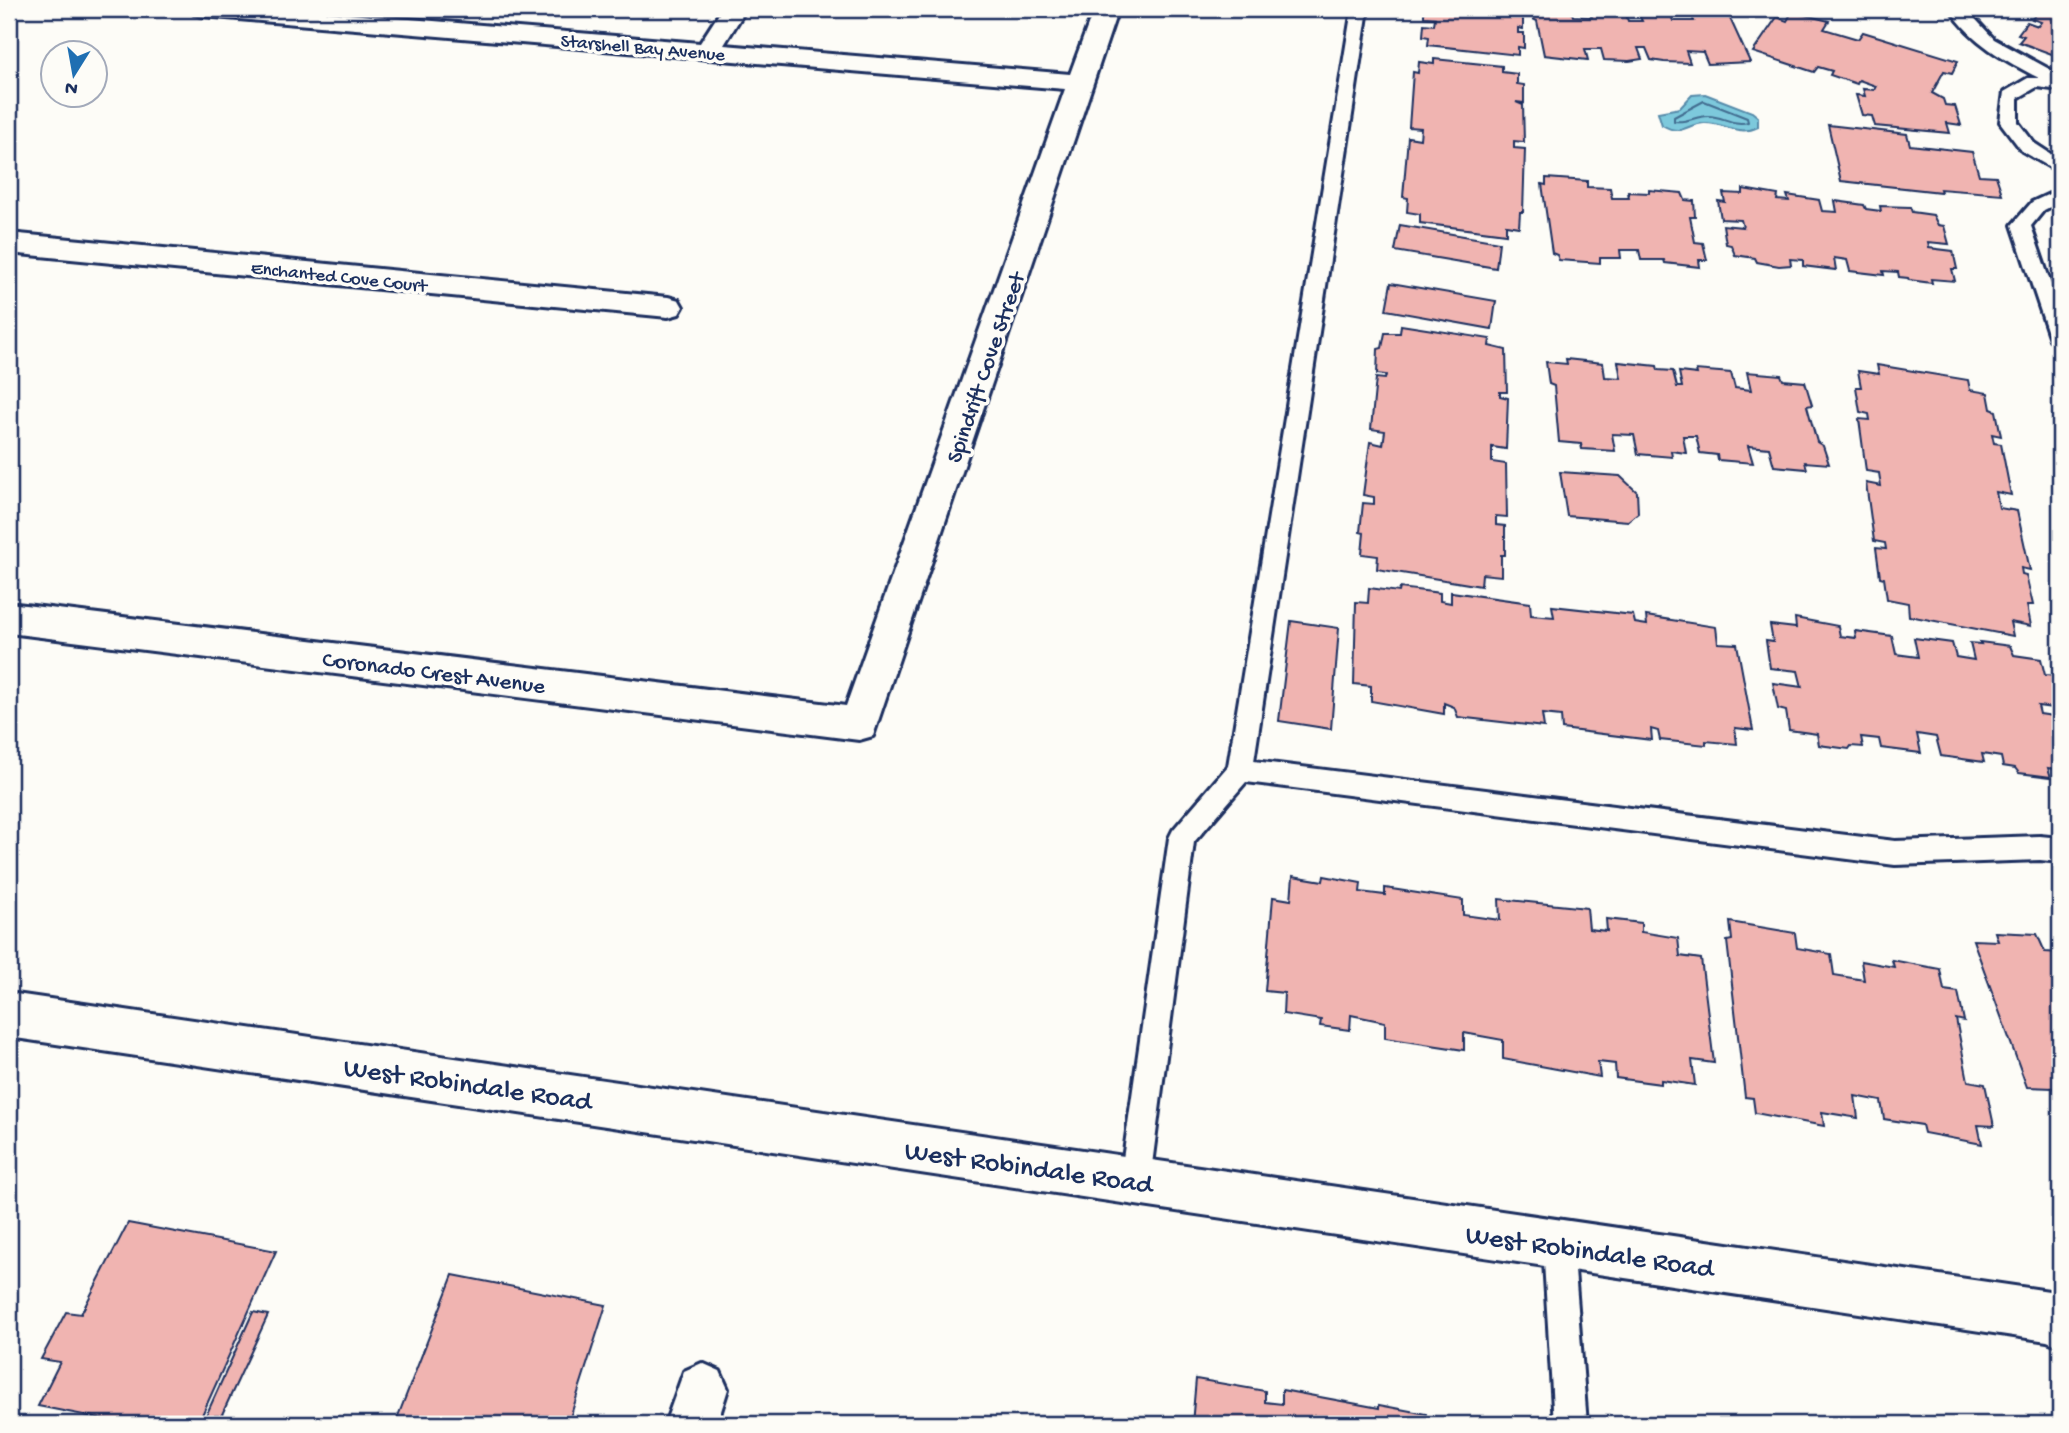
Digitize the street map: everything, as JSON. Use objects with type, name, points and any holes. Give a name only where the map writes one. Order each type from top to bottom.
[{"type":"street","name":"Starshell Bay Avenue","points":[[203,9],[356,15],[708,51],[1082,83]]},
{"type":"street","points":[[708,51],[734,9]]},
{"type":"street","name":"Spindrift Cove Street","points":[[859,724],[1106,9]]},
{"type":"street","name":"Enchanted Cove Court","points":[[9,243],[668,307]]},
{"type":"street","name":"Coronado Crest Avenue","points":[[9,618],[859,724]]},
{"type":"street","name":"West Robindale Road","points":[[9,1015],[2056,1317]]},
{"type":"lane","points":[[1135,1180],[1182,838],[1240,770],[1360,9]]},
{"type":"lane","points":[[1958,9],[1964,20],[2002,52],[2060,83]]},
{"type":"lane","points":[[2060,83],[2034,82],[2010,96],[2009,122],[2028,147],[2060,168]]},
{"type":"lane","points":[[2060,195],[2038,206],[2021,225],[2060,339]]},
{"type":"lane","points":[[1240,770],[1895,853],[2040,848],[2060,850]]},
{"type":"lane","points":[[1558,1245],[1571,1424]]},
{"type":"water","points":[[1705,94],[1752,112],[1758,117],[1758,127],[1737,130],[1704,123],[1675,130],[1662,125],[1658,112],[1680,108],[1692,95]]},
{"type":"building","points":[[1424,9],[1516,9],[1517,14],[1523,15],[1523,29],[1518,28],[1518,33],[1524,33],[1524,48],[1518,47],[1518,55],[1428,45],[1429,37],[1423,36],[1424,24],[1434,25],[1435,18],[1424,17]]},
{"type":"building","points":[[1530,9],[1571,9],[1573,16],[1592,17],[1590,9],[1624,9],[1628,21],[1642,21],[1638,12],[1650,13],[1649,9],[1669,9],[1673,21],[1694,21],[1689,10],[1728,14],[1750,62],[1708,64],[1703,52],[1686,51],[1690,63],[1664,62],[1651,60],[1646,48],[1638,48],[1642,59],[1629,61],[1604,60],[1601,49],[1585,49],[1588,60],[1544,55],[1537,21],[1533,19]]},
{"type":"building","points":[[2049,9],[2060,10],[2060,57],[2019,42],[2024,36],[2018,34],[2027,22],[2038,26],[2041,22],[2032,19],[2039,10],[2046,12]]},
{"type":"building","points":[[1792,12],[1829,21],[1824,29],[1858,39],[1863,32],[1958,61],[1952,73],[1944,71],[1932,93],[1943,99],[1945,105],[1955,106],[1961,125],[1947,123],[1950,133],[1875,126],[1872,116],[1862,115],[1856,95],[1865,96],[1863,89],[1874,90],[1876,86],[1859,80],[1857,84],[1830,75],[1832,71],[1818,67],[1814,72],[1753,52],[1777,17],[1787,21]]},
{"type":"building","points":[[1434,59],[1502,66],[1502,72],[1517,74],[1517,84],[1524,85],[1524,103],[1516,102],[1523,105],[1524,142],[1514,141],[1514,148],[1525,149],[1523,212],[1520,212],[1519,227],[1506,225],[1506,234],[1420,223],[1420,214],[1407,212],[1408,198],[1403,197],[1408,137],[1420,139],[1421,128],[1409,127],[1413,72],[1418,73],[1419,62],[1434,64]]},
{"type":"building","points":[[1828,125],[1907,134],[1910,145],[1972,152],[1979,175],[1996,176],[2002,194],[1940,189],[1941,192],[1841,181]]},
{"type":"building","points":[[1546,178],[1587,181],[1587,187],[1610,188],[1612,198],[1629,198],[1628,192],[1649,193],[1649,190],[1682,193],[1685,200],[1694,201],[1695,217],[1690,217],[1695,242],[1703,243],[1707,260],[1699,260],[1700,267],[1665,263],[1664,260],[1641,260],[1639,250],[1620,250],[1621,258],[1600,258],[1600,263],[1559,260],[1557,255],[1552,253],[1542,184],[1546,185]]},
{"type":"building","points":[[1743,189],[1778,195],[1777,200],[1789,201],[1787,195],[1819,200],[1822,211],[1837,212],[1835,201],[1864,205],[1866,209],[1881,211],[1880,206],[1910,207],[1912,212],[1933,215],[1938,225],[1944,226],[1949,244],[1928,242],[1929,248],[1953,251],[1957,269],[1952,269],[1955,281],[1931,279],[1932,283],[1899,277],[1898,272],[1883,271],[1884,275],[1850,271],[1847,260],[1834,258],[1836,270],[1803,266],[1803,260],[1790,259],[1791,265],[1779,266],[1735,255],[1731,245],[1726,244],[1723,225],[1743,227],[1741,220],[1721,219],[1718,201],[1725,202],[1723,193],[1743,194]]},
{"type":"building","points":[[1400,225],[1499,242],[1496,268],[1395,251]]},
{"type":"building","points":[[1391,283],[1496,301],[1492,329],[1386,310]]},
{"type":"building","points":[[1401,325],[1490,339],[1489,346],[1506,350],[1507,392],[1500,392],[1500,396],[1508,398],[1506,449],[1492,447],[1492,462],[1506,464],[1507,517],[1496,516],[1496,525],[1505,526],[1505,555],[1501,555],[1501,576],[1482,574],[1481,586],[1377,569],[1378,556],[1362,554],[1364,533],[1360,532],[1363,503],[1374,504],[1374,497],[1363,495],[1370,442],[1383,445],[1385,431],[1371,429],[1376,378],[1385,379],[1386,375],[1377,374],[1378,349],[1382,348],[1385,333],[1400,333]]},
{"type":"building","points":[[1566,359],[1603,363],[1605,377],[1621,378],[1618,362],[1657,366],[1658,370],[1673,371],[1677,387],[1682,387],[1679,372],[1697,374],[1696,370],[1731,373],[1735,388],[1751,390],[1747,372],[1781,375],[1783,380],[1805,382],[1812,405],[1807,406],[1817,442],[1823,446],[1829,464],[1805,462],[1807,469],[1774,466],[1769,448],[1748,446],[1753,463],[1718,460],[1717,455],[1700,453],[1696,436],[1683,436],[1686,453],[1671,451],[1672,457],[1638,454],[1634,435],[1612,434],[1615,451],[1582,449],[1581,444],[1559,442],[1554,386],[1549,384],[1546,362],[1567,364]]},
{"type":"building","points":[[1877,365],[1968,380],[1970,390],[1988,393],[1991,409],[1996,411],[2001,436],[1992,434],[1994,443],[2001,444],[2011,495],[1996,492],[1999,508],[2017,511],[2030,570],[2021,568],[2022,574],[2026,575],[2033,605],[2027,605],[2031,626],[2010,622],[2013,636],[1909,616],[1908,603],[1887,599],[1884,578],[1880,577],[1876,548],[1886,549],[1885,543],[1874,541],[1866,483],[1881,486],[1879,473],[1866,471],[1859,419],[1870,420],[1869,414],[1860,412],[1856,387],[1861,387],[1858,371],[1879,374]]},
{"type":"building","points":[[1560,472],[1620,476],[1637,492],[1638,513],[1628,521],[1567,516]]},
{"type":"building","points":[[1369,588],[1399,592],[1400,588],[1440,593],[1440,601],[1451,603],[1451,592],[1530,603],[1531,615],[1554,617],[1552,606],[1633,615],[1635,623],[1647,625],[1646,616],[1716,627],[1718,643],[1737,644],[1753,730],[1735,728],[1737,744],[1706,741],[1706,745],[1660,740],[1658,731],[1651,729],[1652,740],[1562,729],[1561,716],[1542,714],[1544,727],[1458,717],[1454,707],[1444,703],[1444,714],[1371,701],[1371,686],[1354,684],[1356,602],[1368,603]]},
{"type":"building","points":[[1795,618],[1838,626],[1840,636],[1856,638],[1855,631],[1892,636],[1896,654],[1918,657],[1914,638],[1952,643],[1956,657],[1974,660],[1970,643],[1981,644],[1980,642],[2010,646],[2014,655],[2041,659],[2045,675],[2057,676],[2060,686],[2060,709],[2038,706],[2040,714],[2060,717],[2060,770],[2048,768],[2051,777],[2019,773],[2015,768],[2003,766],[2001,757],[1982,754],[1984,762],[1941,756],[1936,737],[1917,734],[1921,753],[1881,748],[1879,739],[1861,737],[1863,747],[1851,746],[1849,749],[1819,745],[1817,734],[1789,730],[1786,711],[1778,709],[1773,683],[1802,687],[1798,671],[1770,668],[1766,641],[1773,642],[1770,625],[1796,628]]},
{"type":"building","points":[[1291,621],[1339,628],[1331,729],[1279,721]]},
{"type":"building","points":[[1293,876],[1323,881],[1324,876],[1361,883],[1360,892],[1385,895],[1385,888],[1463,900],[1463,915],[1500,920],[1499,899],[1587,908],[1589,929],[1607,931],[1606,919],[1641,923],[1641,932],[1678,938],[1680,956],[1701,959],[1714,1063],[1692,1060],[1695,1085],[1661,1080],[1661,1084],[1616,1078],[1615,1064],[1598,1062],[1600,1077],[1503,1059],[1503,1040],[1464,1033],[1464,1050],[1385,1038],[1385,1022],[1351,1015],[1350,1030],[1320,1026],[1321,1020],[1283,1014],[1284,993],[1265,991],[1273,897],[1291,900]]},
{"type":"building","points":[[1730,922],[1795,933],[1797,948],[1831,954],[1834,975],[1864,980],[1861,961],[1894,967],[1892,960],[1940,969],[1944,990],[1958,992],[1964,1021],[1956,1019],[1968,1081],[1985,1084],[1994,1126],[1978,1125],[1982,1144],[1924,1133],[1922,1125],[1884,1119],[1881,1101],[1855,1096],[1858,1118],[1822,1112],[1824,1126],[1755,1113],[1753,1098],[1745,1097],[1727,941],[1732,940]]},
{"type":"building","points":[[1995,932],[2037,934],[2045,952],[2060,953],[2060,1099],[2057,1099],[2053,1088],[2027,1087],[1973,940],[1998,941]]},
{"type":"building","points":[[128,1223],[276,1251],[198,1424],[129,1424],[38,1406],[60,1362],[41,1359],[66,1312],[81,1314]]},
{"type":"building","points":[[453,1275],[606,1305],[568,1424],[395,1424]]},
{"type":"building","points":[[253,1312],[268,1315],[218,1423],[204,1420]]},
{"type":"building","points":[[1196,1379],[1265,1391],[1265,1402],[1282,1404],[1282,1390],[1426,1414],[1426,1424],[1192,1424]]}]
